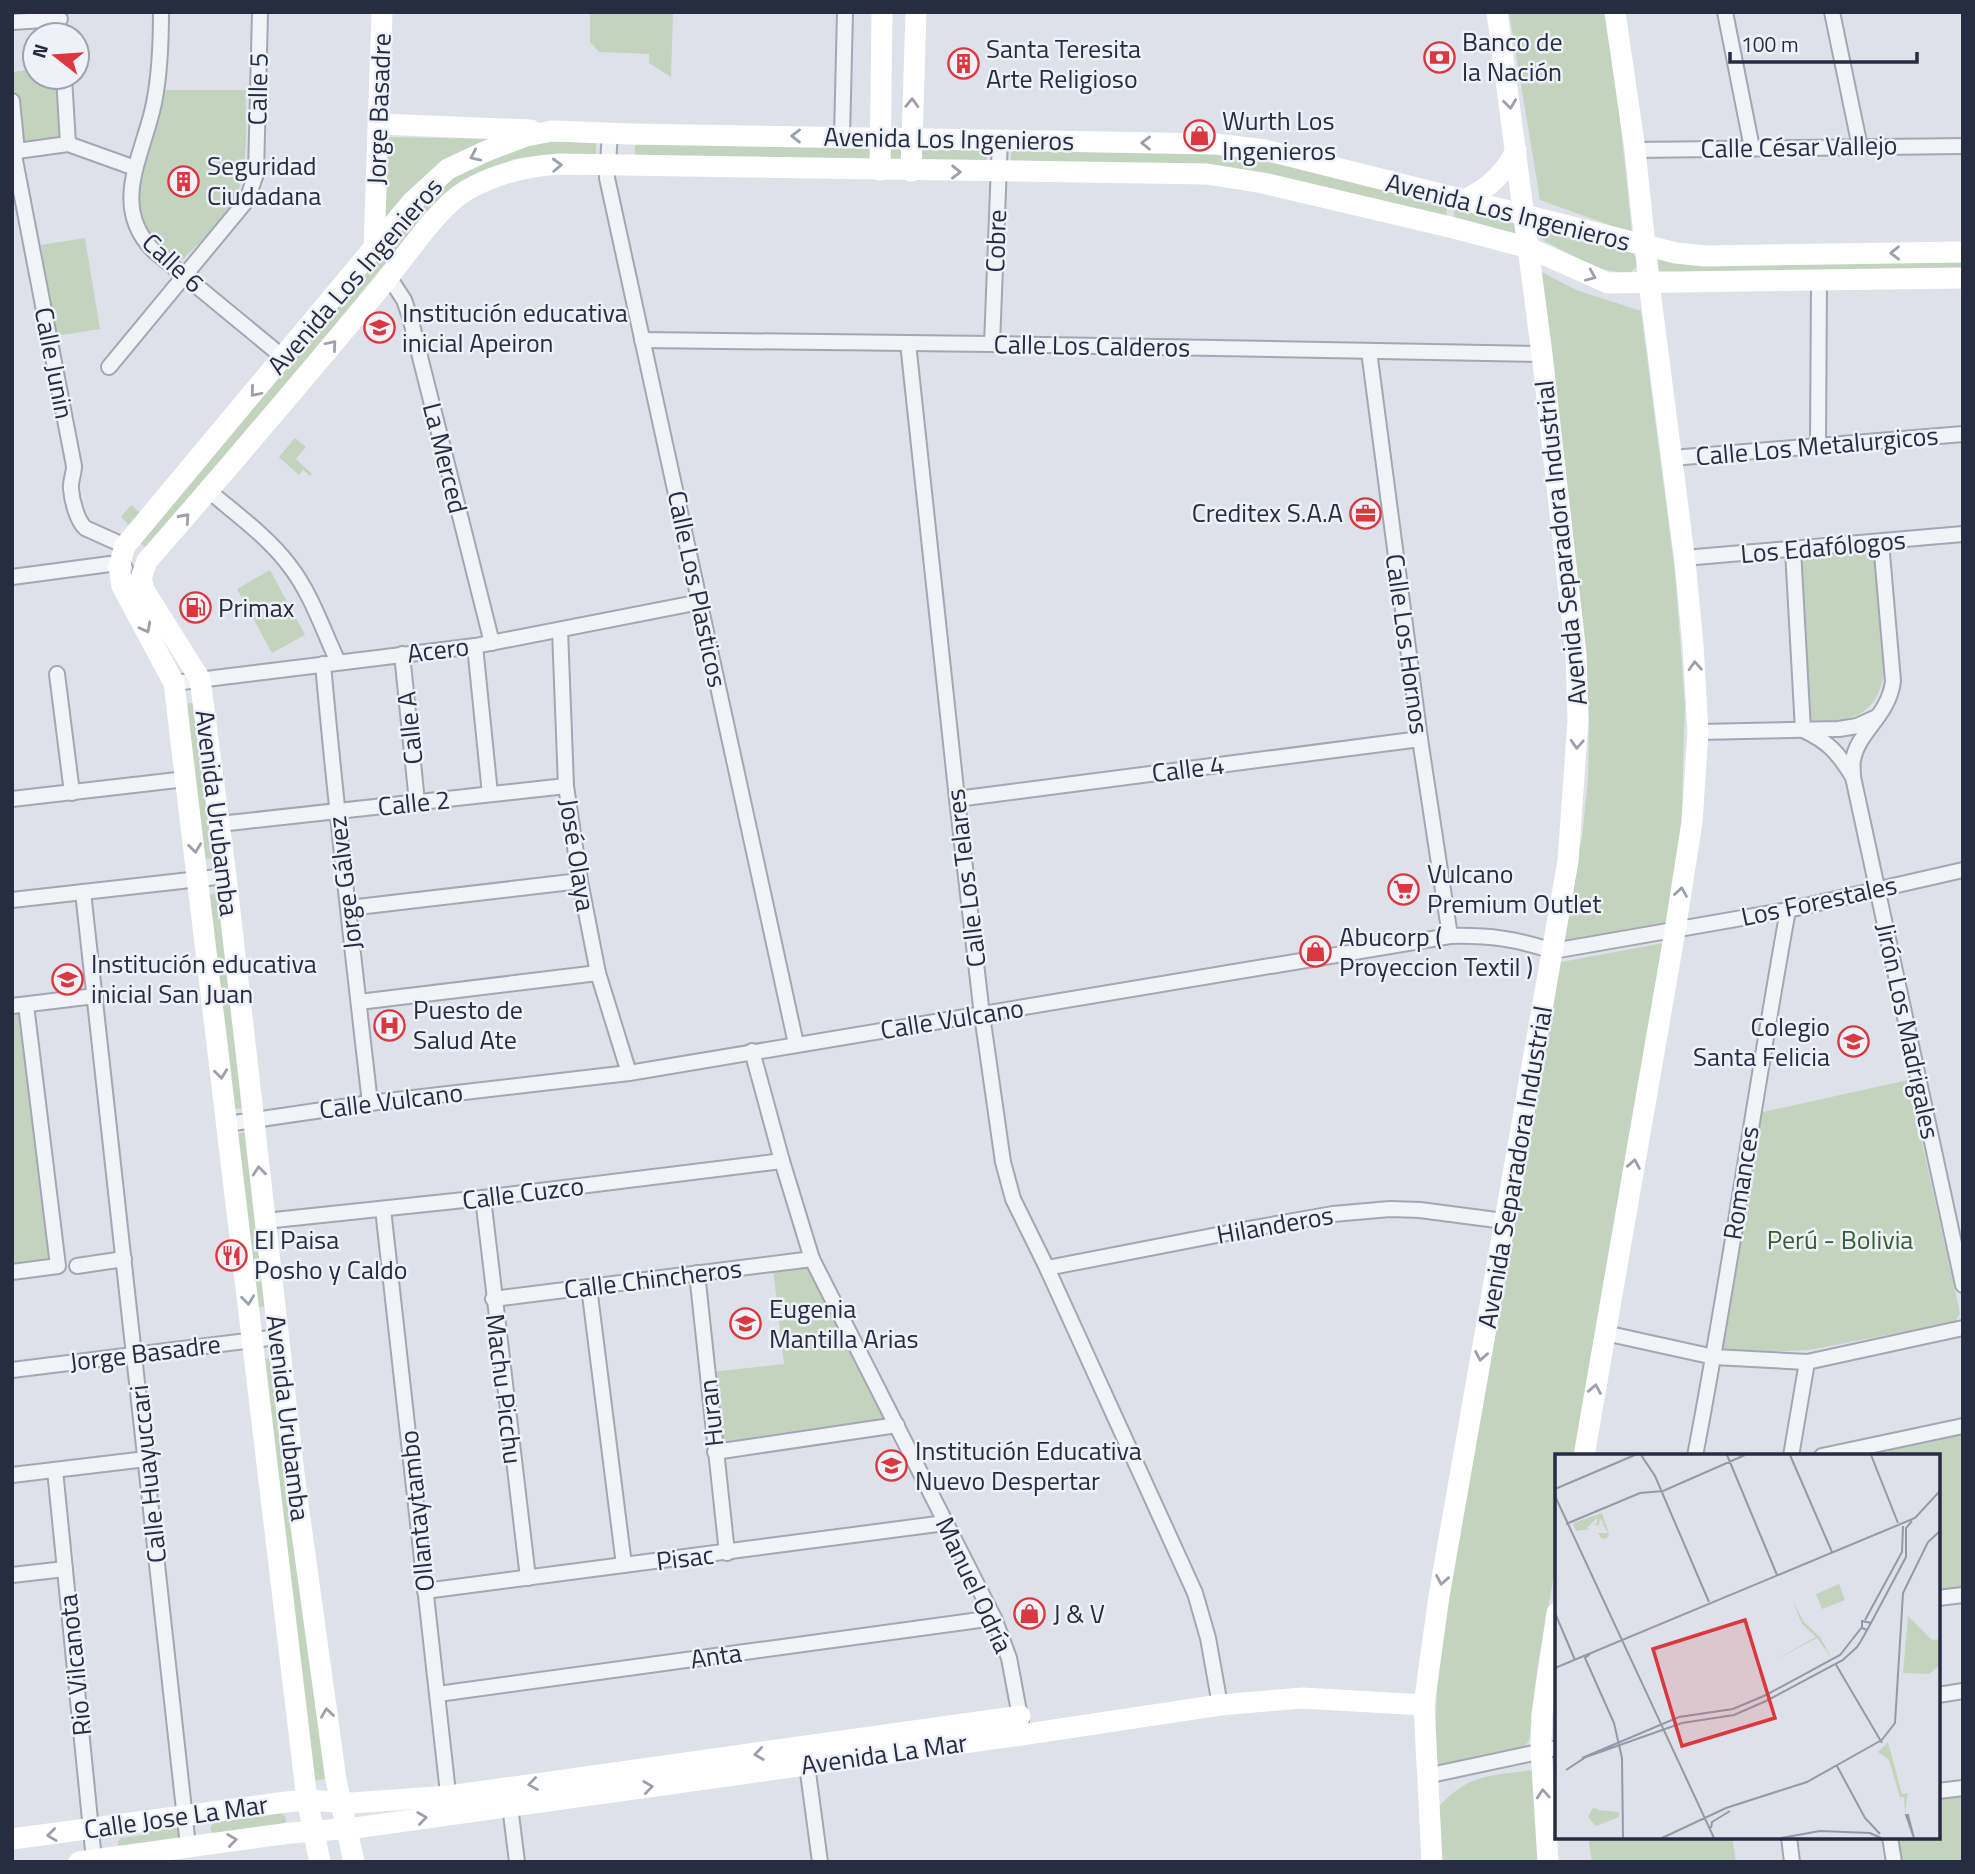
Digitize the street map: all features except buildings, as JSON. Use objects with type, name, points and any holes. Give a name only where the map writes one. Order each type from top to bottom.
[{"type":"street","name":"Calle 6","points":[[161,12],[161,54],[156,91],[131,191],[131,210],[139,233],[153,250],[284,358]]},
{"type":"street","name":"Calle 5","points":[[109,367],[247,200],[256,174],[260,12]]},
{"type":"street","name":"Jorge Basadre","points":[[374,248],[382,12]]},
{"type":"street","points":[[842,137],[845,12]]},
{"type":"street","points":[[880,170],[878,137],[882,12]]},
{"type":"street","points":[[911,171],[916,12]]},
{"type":"street","name":"Avenida Separadora Industrial","points":[[1432,1862],[1424,1706],[1439,1596],[1568,861],[1578,707],[1576,654],[1542,354],[1497,12]]},
{"type":"street","points":[[1584,1454],[1675,931],[1692,822],[1698,732],[1684,558],[1653,320],[1635,149],[1615,12]]},
{"type":"street","points":[[1725,12],[1752,148]]},
{"type":"street","points":[[1832,12],[1860,147]]},
{"type":"street","points":[[12,22],[60,16]]},
{"type":"street","points":[[65,91],[68,144]]},
{"type":"street","points":[[12,101],[16,151],[68,144],[135,168]]},
{"type":"street","points":[[379,124],[552,131]]},
{"type":"street","name":"Avenida Los Ingenieros","points":[[119,567],[125,546],[412,202],[448,169],[515,140],[552,131],[1216,144],[1265,150],[1525,214],[1645,247],[1705,256],[1963,252]]},
{"type":"street","name":"Calle Los Plasticos","points":[[610,133],[607,178],[796,1044]]},
{"type":"street","name":"Cobre","points":[[992,344],[1000,139]]},
{"type":"street","name":"Calle César Vallejo","points":[[1635,149],[1963,146]]},
{"type":"street","points":[[1454,228],[1449,215],[1451,209],[1462,200],[1483,191],[1499,177],[1516,150]]},
{"type":"street","name":"Calle Junin","points":[[16,151],[26,222],[74,466],[70,487],[80,523],[85,528],[125,546]]},
{"type":"street","name":"Avenida Los Ingenieros","points":[[142,571],[147,561],[209,491],[434,220],[466,190],[510,172],[533,166],[1207,174],[1263,183],[1529,248],[1608,283],[1963,278]]},
{"type":"street","name":"La Merced","points":[[389,277],[404,300],[410,317],[492,643]]},
{"type":"street","points":[[1653,320],[1665,298],[1683,281]]},
{"type":"street","points":[[1818,446],[1819,281]]},
{"type":"street","name":"Calle Los Calderos","points":[[642,340],[1542,354]]},
{"type":"street","name":"Calle Los Telares","points":[[908,343],[982,1015],[1006,1175],[1013,1199],[1195,1593],[1208,1638],[1220,1705]]},
{"type":"street","name":"Calle Los Hornos","points":[[1369,351],[1420,739],[1450,936]]},
{"type":"street","name":"Calle Los Metalurgicos","points":[[1672,458],[1963,435]]},
{"type":"street","points":[[209,491],[271,545],[289,565],[305,591],[338,662]]},
{"type":"street","name":"Los Edafólogos","points":[[1684,558],[1963,534]]},
{"type":"street","name":"Jirón Los Madrigales","points":[[1881,542],[1893,681],[1888,703],[1858,747],[1853,761],[1853,777],[1957,1231],[1963,1285]]},
{"type":"street","points":[[1793,550],[1803,730]]},
{"type":"street","points":[[12,577],[110,564],[142,571]]},
{"type":"street","name":"Avenida Urubamba","points":[[119,567],[122,586],[174,683],[307,1800],[320,1862]]},
{"type":"street","name":"Avenida Urubamba","points":[[142,571],[144,590],[200,679],[226,876],[297,1495],[340,1802],[354,1862]]},
{"type":"street","name":"Acero","points":[[174,683],[475,646],[700,601]]},
{"type":"street","name":"José Olaya","points":[[560,630],[566,786],[580,881],[598,973],[629,1073]]},
{"type":"street","points":[[475,646],[490,794]]},
{"type":"street","name":"Calle A","points":[[402,654],[417,802]]},
{"type":"street","name":"Jorge Gálvez","points":[[323,664],[336,811],[370,1103]]},
{"type":"street","points":[[57,674],[72,793]]},
{"type":"street","points":[[1698,732],[1839,729],[1857,726],[1881,714]]},
{"type":"street","name":"Jirón Los Madrigales","points":[[1803,730],[1833,748],[1853,777]]},
{"type":"street","name":"Calle 4","points":[[957,799],[1420,739]]},
{"type":"street","points":[[12,800],[186,779]]},
{"type":"street","name":"Calle 2","points":[[219,824],[566,786]]},
{"type":"street","name":"Los Forestales","points":[[1675,931],[1963,870]]},
{"type":"street","points":[[12,900],[226,876]]},
{"type":"street","points":[[349,908],[580,881]]},
{"type":"street","name":"Calle Huayuccari","points":[[83,892],[188,1846]]},
{"type":"street","name":"Romances","points":[[1695,1454],[1714,1357],[1787,909]]},
{"type":"street","name":"Calle Vulcano","points":[[227,1124],[370,1103],[629,1073],[1450,936],[1491,935],[1553,951],[1675,931]]},
{"type":"street","points":[[359,1002],[598,973]]},
{"type":"street","points":[[12,1272],[58,1266],[19,1005],[95,996]]},
{"type":"street","name":"Manuel Odría","points":[[752,1051],[812,1259],[994,1618],[1009,1658],[1021,1726]]},
{"type":"street","name":"Calle Cuzco","points":[[265,1221],[483,1198],[782,1161]]},
{"type":"street","name":"Machu Picchu","points":[[483,1198],[528,1578]]},
{"type":"street","name":"Ollantaytambo","points":[[383,1209],[450,1805]]},
{"type":"street","name":"Hilanderos","points":[[1047,1268],[1333,1214],[1390,1209],[1420,1210],[1504,1221]]},
{"type":"street","points":[[77,1266],[124,1259]]},
{"type":"street","name":"Calle Chincheros","points":[[493,1299],[812,1259]]},
{"type":"street","name":"Huran","points":[[697,1273],[727,1553]]},
{"type":"street","points":[[589,1287],[624,1565]]},
{"type":"street","points":[[1605,1334],[1714,1357],[1807,1362],[1963,1328]]},
{"type":"street","name":"Jorge Basadre","points":[[12,1370],[278,1337]]},
{"type":"street","points":[[1791,1454],[1807,1362]]},
{"type":"street","points":[[715,1452],[897,1425]]},
{"type":"street","points":[[1839,1454],[1889,1448],[1963,1426]]},
{"type":"street","points":[[12,1475],[146,1459]]},
{"type":"street","name":"Rio Vilcanota","points":[[55,1470],[91,1830],[86,1861]]},
{"type":"street","name":"Pisac","points":[[425,1591],[945,1523]]},
{"type":"street","points":[[12,1575],[65,1569]]},
{"type":"street","points":[[1940,1598],[1963,1595]]},
{"type":"street","name":"Anta","points":[[438,1694],[994,1618]]},
{"type":"street","points":[[1548,1862],[1549,1749],[1542,1714],[1555,1626]]},
{"type":"street","points":[[1940,1695],[1963,1692]]},
{"type":"street","name":"Avenida La Mar","points":[[346,1828],[450,1805],[1021,1726],[1302,1698],[1424,1706]]},
{"type":"street","name":"Avenida La Mar","points":[[340,1802],[510,1806],[807,1765],[1021,1726]]},
{"type":"street","points":[[1426,1776],[1549,1749]]},
{"type":"street","points":[[807,1765],[820,1862]]},
{"type":"street","points":[[1940,1791],[1963,1788]]},
{"type":"street","name":"Calle Jose La Mar","points":[[12,1839],[307,1800],[340,1802]]},
{"type":"street","points":[[510,1806],[517,1862]]},
{"type":"street","name":"Calle Jose La Mar","points":[[86,1861],[313,1830],[346,1828]]},
{"type":"street","points":[[1789,1839],[1792,1862]]},
{"type":"street","points":[[1890,1839],[1894,1862]]},
{"type":"green space","points":[[590,12],[673,12],[671,77],[649,63],[649,54],[599,52],[590,42]]},
{"type":"green space","points":[[1509,12],[1604,12],[1615,72],[1632,233],[1540,200]]},
{"type":"green space","points":[[21,71],[21,91],[59,91],[58,140],[19,146],[12,72]]},
{"type":"green space","points":[[165,90],[246,90],[245,160],[240,187],[224,215],[182,260],[158,246],[143,221],[138,202],[143,162]]},
{"type":"green space","points":[[386,137],[495,139],[384,225]]},
{"type":"green space","points":[[531,142],[596,142],[596,157],[535,156],[514,159],[470,178],[423,217],[248,431],[146,548],[138,541],[413,210],[465,167]]},
{"type":"green space","points":[[640,142],[982,149],[987,154],[987,161],[639,160],[635,154],[635,146]]},
{"type":"green space","points":[[1016,149],[1190,150],[1262,157],[1452,203],[1447,207],[1446,219],[1259,172],[1011,161],[1011,153]]},
{"type":"green space","points":[[1458,205],[1515,220],[1518,238],[1454,220],[1454,209]]},
{"type":"green space","points":[[1543,227],[1628,248],[1639,260],[1637,266],[1629,274],[1595,268],[1543,240]]},
{"type":"green space","points":[[85,238],[100,329],[56,336],[41,245]]},
{"type":"green space","points":[[1658,257],[1963,259],[1963,269],[1700,274],[1659,271]]},
{"type":"green space","points":[[1538,270],[1576,290],[1641,311],[1675,573],[1685,705],[1681,837],[1668,927],[1560,945],[1582,837],[1588,781],[1589,725],[1586,652]]},
{"type":"green space","points":[[295,438],[306,447],[296,459],[312,474],[310,476],[303,470],[299,475],[279,457]]},
{"type":"green space","points":[[131,505],[141,513],[130,526],[121,517]]},
{"type":"green space","points":[[1874,551],[1884,675],[1880,689],[1867,709],[1858,715],[1836,721],[1810,722],[1801,556]]},
{"type":"green space","points":[[270,570],[305,635],[272,653],[237,589]]},
{"type":"green space","points":[[189,703],[197,703],[213,859],[204,858],[187,706]]},
{"type":"green space","points":[[219,893],[248,1108],[233,1109],[209,897],[210,894]]},
{"type":"green space","points":[[1663,943],[1575,1454],[1555,1454],[1555,1569],[1537,1670],[1529,1741],[1519,1753],[1448,1768],[1434,1762],[1438,1664],[1532,1131],[1556,963]]},
{"type":"green space","points":[[28,1008],[57,1260],[12,1266],[12,1010]]},
{"type":"green space","name":"Perú - Bolivia","points":[[1908,1080],[1960,1313],[1955,1322],[1809,1350],[1721,1350],[1759,1113]]},
{"type":"green space","points":[[249,1132],[269,1306],[258,1307],[238,1133]]},
{"type":"green space","points":[[805,1264],[887,1423],[718,1447],[711,1372],[784,1364],[773,1268]]},
{"type":"green space","points":[[276,1357],[325,1779],[313,1781],[264,1359]]},
{"type":"green space","points":[[1963,1433],[1963,1588],[1940,1591],[1940,1454],[1888,1454],[1889,1448]]},
{"type":"green space","points":[[1533,1770],[1539,1862],[1439,1862],[1435,1811],[1446,1799],[1468,1783],[1479,1779]]},
{"type":"green space","points":[[1963,1794],[1963,1862],[1900,1862],[1897,1839],[1940,1839],[1940,1797]]},
{"type":"green space","points":[[278,1811],[285,1816],[286,1822],[281,1828],[213,1834],[210,1829],[215,1819]]},
{"type":"green space","points":[[174,1826],[178,1828],[179,1838],[119,1848],[118,1842],[121,1838],[143,1835],[150,1829]]},
{"type":"green space","points":[[1588,1839],[1732,1839],[1736,1862],[1592,1862]]},
{"type":"place","name":"Banco de la Nación","points":[[1439,57]]},
{"type":"place","name":"Santa Teresita Arte Religioso","points":[[963,64]]},
{"type":"place","name":"Wurth Los Ingenieros","points":[[1199,136]]},
{"type":"place","name":"Seguridad Ciudadana","points":[[184,181]]},
{"type":"place","name":"Institución educativa inicial Apeiron","points":[[379,328]]},
{"type":"place","name":"Creditex S.A.A","points":[[1366,513]]},
{"type":"place","name":"Primax","points":[[195,608]]},
{"type":"place","name":"Vulcano Premium Outlet","points":[[1404,889]]},
{"type":"place","name":"Abucorp ( Proyeccion Textil )","points":[[1316,952]]},
{"type":"place","name":"Institución educativa inicial San Juan","points":[[68,979]]},
{"type":"place","name":"Puesto de Salud Ate","points":[[390,1025]]},
{"type":"place","name":"Colegio Santa Felicia","points":[[1853,1042]]},
{"type":"place","name":"El Paisa Posho y Caldo","points":[[231,1255]]},
{"type":"place","name":"Eugenia Mantilla Arias","points":[[746,1324]]},
{"type":"place","name":"Institución Educativa Nuevo Despertar","points":[[892,1466]]},
{"type":"place","name":"J & V","points":[[1030,1614]]}]
